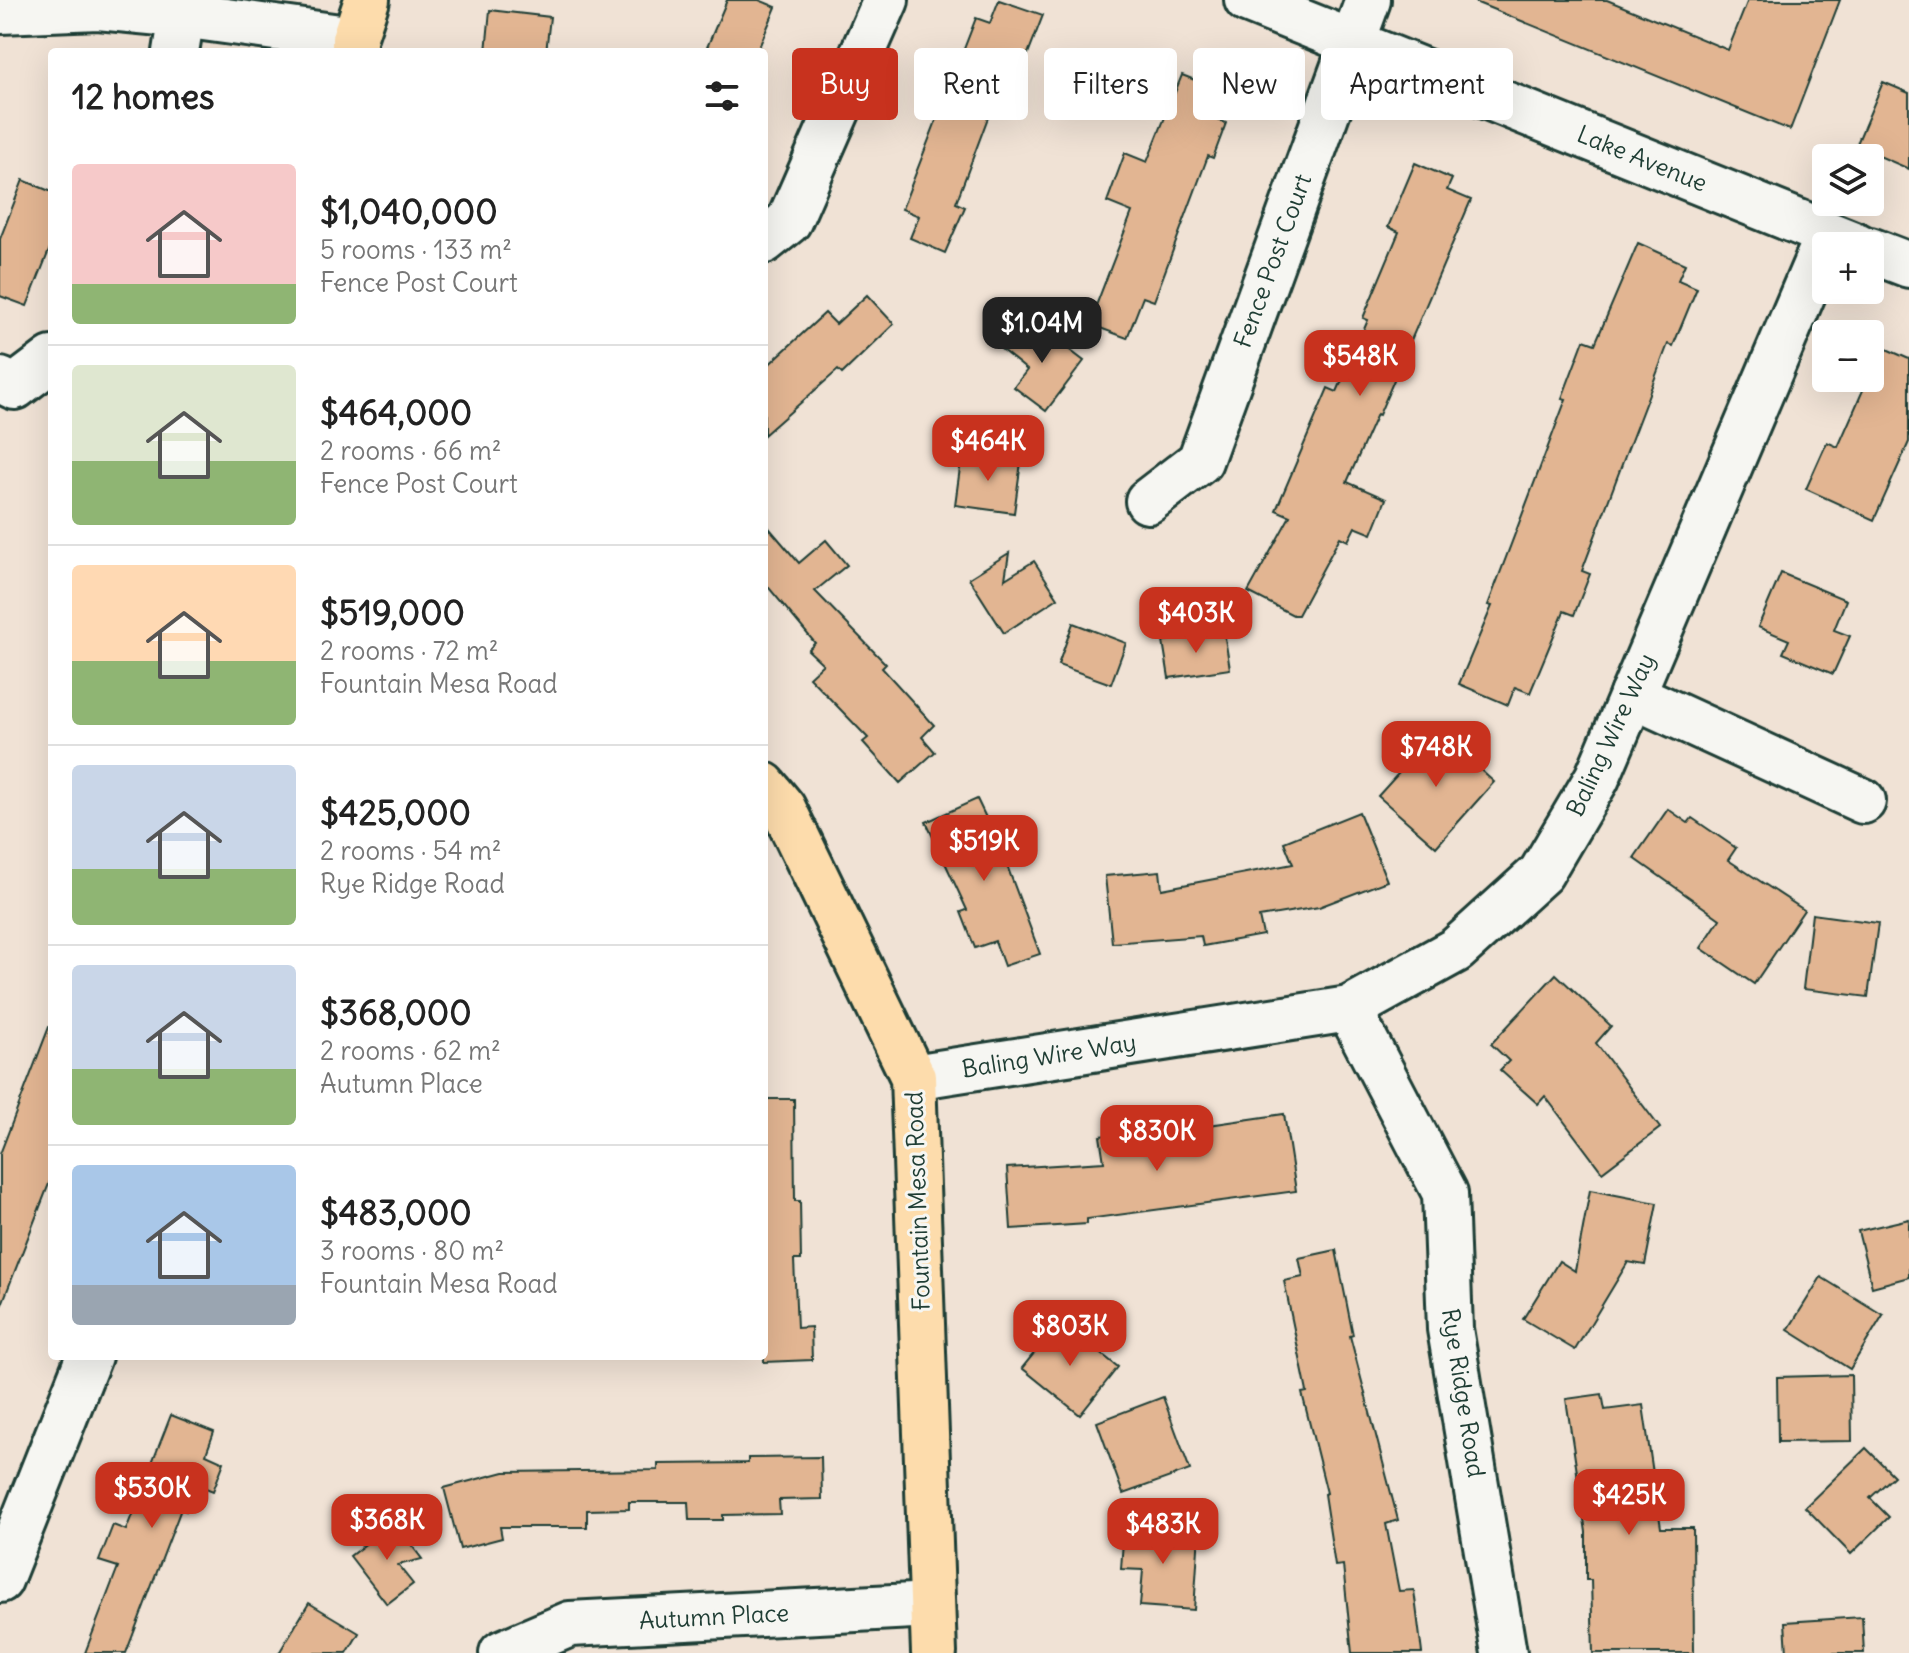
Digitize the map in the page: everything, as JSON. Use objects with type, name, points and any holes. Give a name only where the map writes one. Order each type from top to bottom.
[{"type":"main road","name":"Fountain Mesa Road","points":[[768,790],[783,808],[913,1077],[934,1653]]},
{"type":"street","points":[[768,238],[789,221],[886,0]]},
{"type":"street","name":"Lake Avenue","points":[[1247,0],[1823,232]]},
{"type":"street","name":"Fence Post Court","points":[[1148,501],[1200,461],[1368,0]]},
{"type":"street","points":[[0,11],[99,3],[179,34],[358,30]]},
{"type":"street","points":[[1884,255],[1909,265]]},
{"type":"street","name":"Baling Wire Way","points":[[913,1077],[1349,1009],[1456,950],[1541,873],[1597,778],[1632,695],[1813,304]]},
{"type":"street","points":[[0,380],[15,387],[48,362]]},
{"type":"street","points":[[1632,695],[1863,801]]},
{"type":"street","name":"Rye Ridge Road","points":[[1349,1009],[1445,1193],[1450,1329],[1504,1653]]},
{"type":"street","points":[[0,1580],[87,1360]]},
{"type":"street","name":"Autumn Place","points":[[502,1653],[570,1624],[932,1605]]},
{"type":"building","points":[[727,0],[759,0],[776,7],[759,48],[707,48]]},
{"type":"building","points":[[999,0],[1043,15],[1028,54],[1028,48],[964,48],[976,18],[990,23]]},
{"type":"building","points":[[1475,0],[1607,0],[1728,50],[1748,0],[1840,0],[1790,130]]},
{"type":"building","points":[[490,10],[550,17],[546,48],[486,48]]},
{"type":"building","points":[[1182,75],[1193,79],[1193,120],[1226,123],[1213,158],[1208,156],[1154,301],[1143,297],[1127,338],[1089,324],[1132,212],[1107,202],[1125,153],[1147,162],[1164,120],[1177,120],[1177,87]]},
{"type":"building","points":[[1883,82],[1909,93],[1909,169],[1884,158],[1884,144],[1857,144]]},
{"type":"building","points":[[936,120],[987,120],[956,203],[965,207],[945,253],[910,238],[919,216],[902,209]]},
{"type":"building","points":[[1415,163],[1452,179],[1447,190],[1471,200],[1347,482],[1386,499],[1372,534],[1355,527],[1348,541],[1340,537],[1298,615],[1293,615],[1248,592],[1290,516],[1276,510],[1328,388],[1337,392],[1368,320],[1363,318],[1399,232],[1388,227]]},
{"type":"building","points":[[23,180],[48,190],[48,253],[27,306],[0,296],[0,239]]},
{"type":"building","points":[[1638,243],[1685,264],[1678,280],[1697,288],[1673,346],[1668,344],[1627,451],[1582,571],[1590,574],[1574,615],[1564,611],[1530,693],[1515,687],[1508,705],[1459,684],[1492,606],[1488,605],[1566,399],[1562,398],[1584,340],[1595,344]]},
{"type":"building","points":[[867,295],[894,324],[842,374],[838,370],[768,431],[768,365],[825,313],[836,324]]},
{"type":"building","points":[[1023,322],[1042,337],[1046,332],[1084,361],[1046,411],[1014,387],[1027,370],[1001,349]]},
{"type":"building","points":[[1884,348],[1909,359],[1909,442],[1874,520],[1806,489],[1827,442],[1838,447],[1862,392],[1884,392]]},
{"type":"building","points":[[962,453],[1021,462],[1014,513],[955,505]]},
{"type":"building","points":[[768,527],[799,563],[826,540],[847,565],[815,591],[886,664],[882,668],[934,725],[922,737],[935,752],[900,783],[863,742],[868,738],[809,677],[823,664],[808,650],[815,643],[768,587]]},
{"type":"building","points":[[1009,553],[1005,579],[1034,561],[1058,598],[1004,633],[969,578]]},
{"type":"building","points":[[1781,573],[1846,600],[1834,630],[1850,636],[1833,674],[1783,653],[1789,640],[1758,627]]},
{"type":"building","points":[[1073,623],[1126,643],[1111,684],[1058,665]]},
{"type":"building","points":[[1224,632],[1230,669],[1169,678],[1163,641]]},
{"type":"building","points":[[1437,731],[1494,782],[1436,847],[1378,796]]},
{"type":"building","points":[[977,799],[1000,847],[1040,954],[1004,966],[995,941],[975,948],[961,912],[967,910],[926,822]]},
{"type":"building","points":[[1668,809],[1688,823],[1692,818],[1736,848],[1728,860],[1804,910],[1754,984],[1701,948],[1720,919],[1634,858]]},
{"type":"building","points":[[1359,812],[1387,881],[1319,907],[1259,917],[1263,935],[1203,946],[1201,936],[1112,943],[1105,876],[1160,871],[1162,889],[1293,864],[1284,842]]},
{"type":"building","points":[[1812,914],[1878,923],[1868,997],[1803,989]]},
{"type":"building","points":[[1556,974],[1611,1026],[1596,1043],[1660,1128],[1602,1172],[1545,1096],[1538,1104],[1500,1070],[1509,1061],[1491,1044]]},
{"type":"building","points":[[48,1030],[48,1186],[2,1304],[0,1303],[0,1154]]},
{"type":"building","points":[[768,1099],[794,1099],[795,1201],[800,1201],[801,1260],[794,1260],[797,1328],[811,1327],[812,1360],[764,1362],[768,1360]]},
{"type":"building","points":[[1284,1114],[1296,1191],[1087,1219],[1087,1224],[1011,1229],[1007,1168],[1104,1162],[1100,1136],[1180,1123],[1181,1129]]},
{"type":"building","points":[[1590,1190],[1657,1203],[1645,1265],[1628,1262],[1575,1350],[1523,1319],[1559,1261],[1575,1271]]},
{"type":"building","points":[[1909,1219],[1909,1277],[1872,1287],[1858,1231]]},
{"type":"building","points":[[1336,1250],[1353,1335],[1350,1336],[1398,1520],[1386,1524],[1399,1591],[1414,1590],[1422,1653],[1352,1653],[1343,1565],[1335,1566],[1324,1494],[1327,1493],[1302,1393],[1307,1392],[1284,1281],[1303,1277],[1299,1258]]},
{"type":"building","points":[[1821,1277],[1883,1315],[1850,1369],[1788,1330]]},
{"type":"building","points":[[1060,1321],[1118,1367],[1080,1415],[1022,1368]]},
{"type":"building","points":[[1851,1375],[1852,1441],[1778,1442],[1777,1377]]},
{"type":"building","points":[[1602,1394],[1605,1410],[1643,1405],[1661,1528],[1693,1528],[1694,1653],[1593,1653],[1591,1580],[1586,1580],[1586,1532],[1566,1399]]},
{"type":"building","points":[[1163,1397],[1190,1470],[1123,1494],[1097,1422]]},
{"type":"building","points":[[171,1415],[214,1432],[206,1454],[224,1462],[213,1491],[196,1484],[186,1511],[181,1509],[126,1653],[85,1653],[118,1567],[99,1561],[113,1525],[126,1530]]},
{"type":"building","points":[[1866,1448],[1894,1476],[1870,1498],[1889,1517],[1851,1554],[1805,1507]]},
{"type":"building","points":[[821,1457],[822,1499],[779,1500],[780,1514],[723,1515],[723,1520],[689,1520],[688,1502],[629,1502],[629,1509],[587,1510],[587,1527],[500,1527],[502,1538],[460,1549],[444,1488],[504,1472],[658,1470],[658,1464],[748,1463],[748,1458]]},
{"type":"building","points":[[394,1522],[422,1559],[398,1565],[413,1584],[387,1604],[350,1556]]},
{"type":"building","points":[[1124,1527],[1199,1533],[1194,1610],[1140,1606],[1143,1570],[1121,1569]]},
{"type":"building","points":[[309,1603],[359,1633],[347,1653],[279,1653]]},
{"type":"building","points":[[1862,1617],[1864,1653],[1787,1653],[1785,1622]]}]
